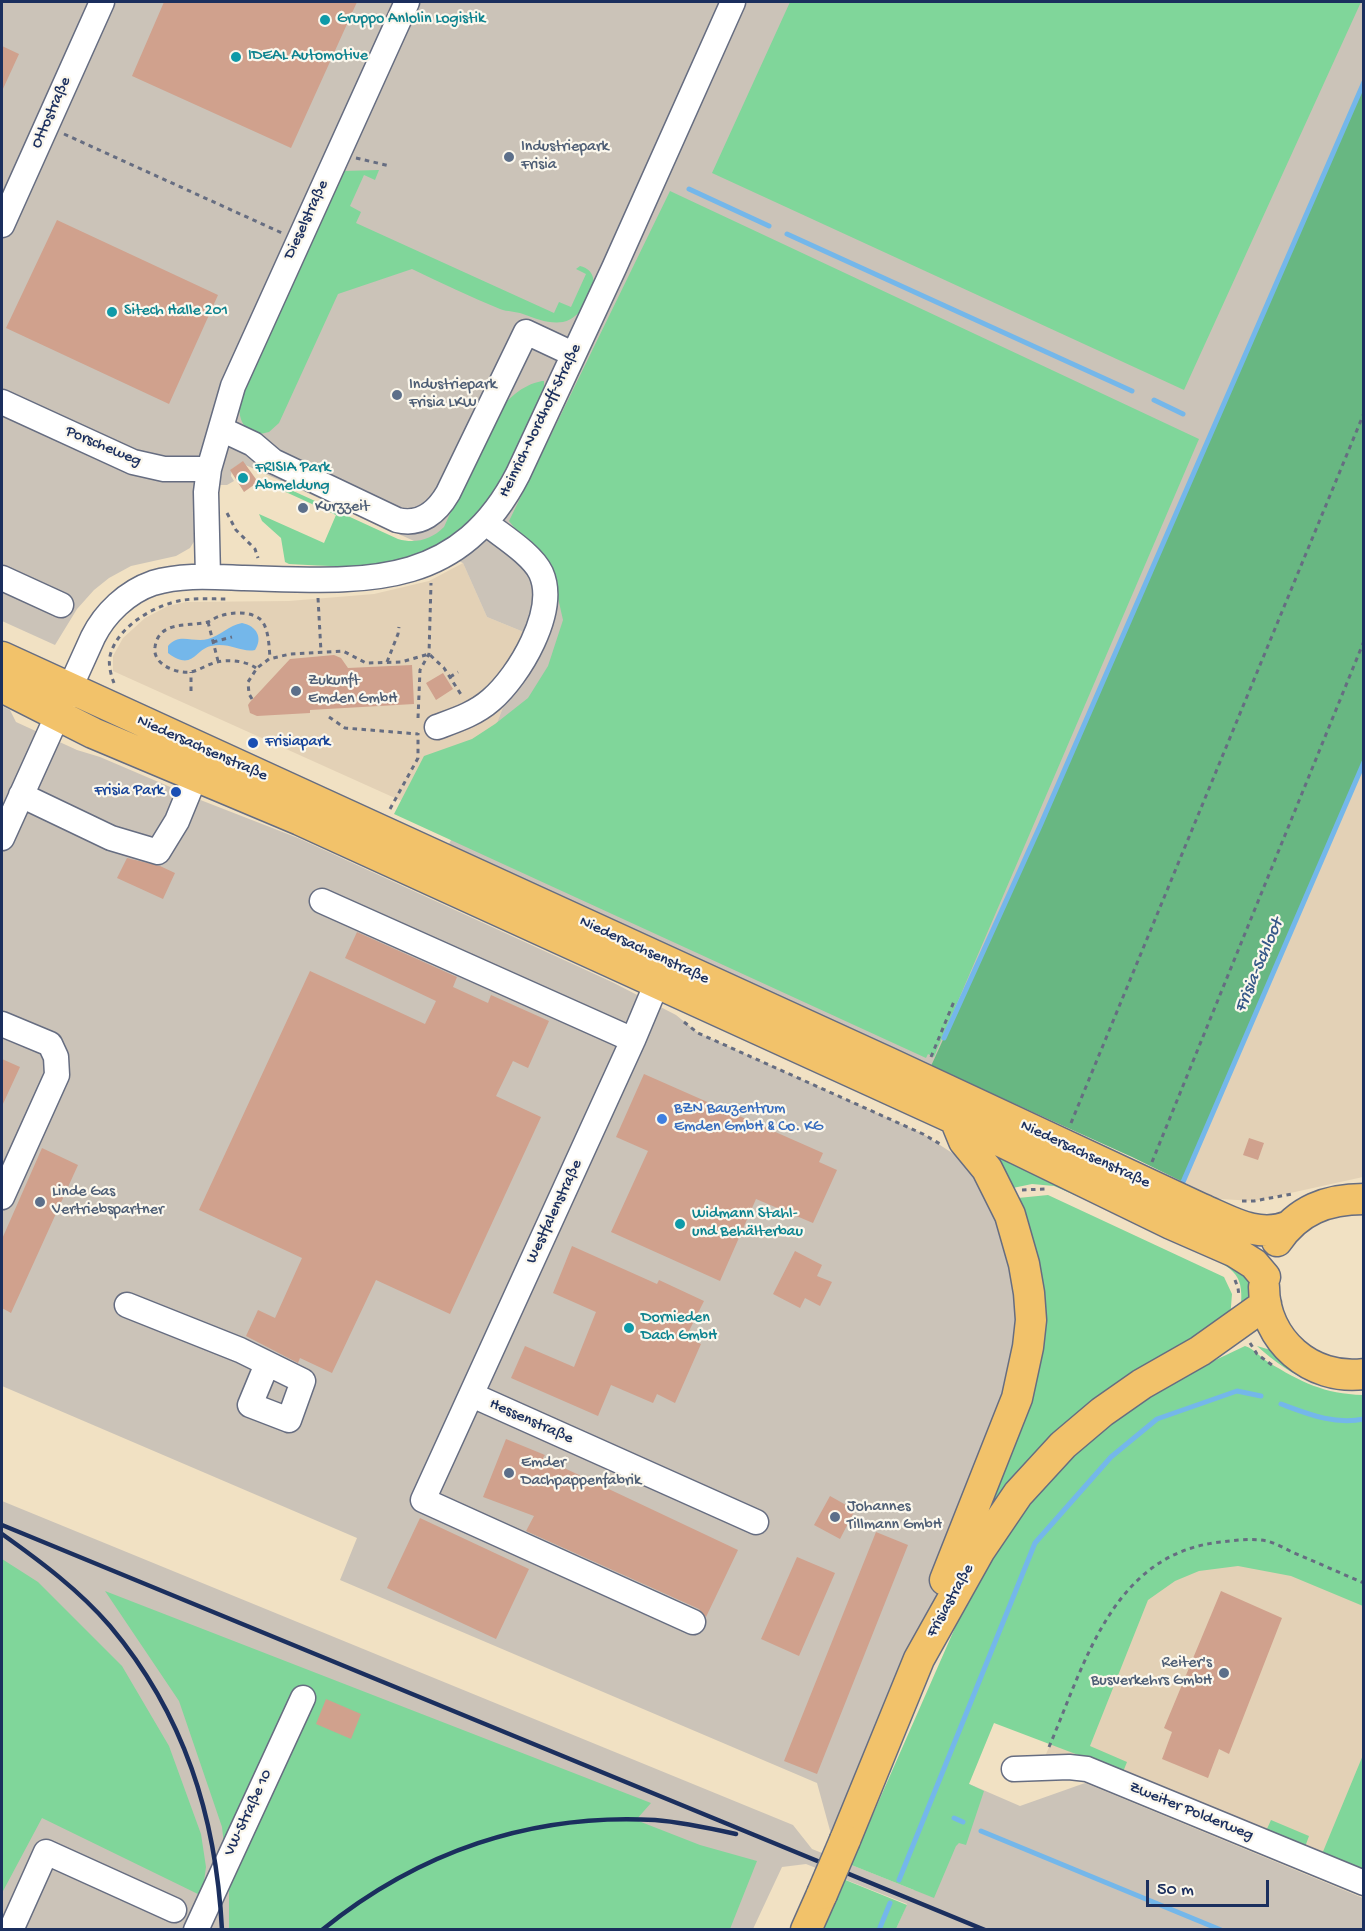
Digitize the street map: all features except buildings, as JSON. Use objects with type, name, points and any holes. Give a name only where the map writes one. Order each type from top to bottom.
[{"type":"main road","name":"Niedersachsenstraße","points":[[2,657],[63,702],[93,733],[300,820],[658,982],[1235,1252],[1254,1264],[1265,1290],[1270,1321],[1279,1336],[1298,1357],[1317,1368],[1338,1374],[1364,1374]]},
{"type":"main road","name":"Niedersachsenstraße","points":[[2,687],[63,702],[658,982],[890,1063],[1144,1182],[1251,1229],[1269,1232],[1289,1226]]},
{"type":"main road","points":[[919,1659],[937,1599],[1017,1398],[1026,1363],[1031,1320],[1027,1281],[1017,1238],[1002,1196],[987,1168],[964,1141],[955,1119]]},
{"type":"main road","name":"Niedersachsenstraße","points":[[1265,1290],[1274,1246],[1289,1226],[1308,1210],[1326,1203],[1364,1199]]},
{"type":"main road","name":"Frisiastraße","points":[[806,1929],[919,1659],[980,1550],[1018,1494],[1063,1445],[1102,1412],[1142,1384],[1200,1351],[1265,1290]]},
{"type":"main road","name":"Frisiastraße","points":[[1200,1351],[1248,1339],[1279,1336]]},
{"type":"street","name":"Ottostraße","points":[[2,225],[102,2]]},
{"type":"street","name":"Dieselstraße","points":[[214,577],[207,492],[209,469],[239,369],[407,2]]},
{"type":"street","name":"Heinrich-Nordhoff-Straße","points":[[2,838],[97,629],[121,602],[153,584],[176,579],[214,577],[345,580],[397,573],[416,568],[451,552],[486,523],[501,504],[518,474],[733,2]]},
{"type":"street","points":[[219,435],[253,444],[273,461],[397,520],[417,521],[431,514],[448,493],[526,332],[573,354]]},
{"type":"street","name":"Porscheweg","points":[[2,402],[133,462],[164,469],[209,469]]},
{"type":"street","name":"Dieselstraße","points":[[214,577],[222,507],[219,435]]},
{"type":"street","points":[[427,730],[472,714],[491,700],[513,677],[537,633],[545,586],[541,572],[534,562],[486,523]]},
{"type":"street","points":[[2,578],[62,605]]},
{"type":"street","points":[[21,795],[111,838],[158,852],[177,821],[195,777]]},
{"type":"street","points":[[322,901],[633,1040]]},
{"type":"street","name":"Westfalenstraße","points":[[658,982],[423,1500],[693,1622]]},
{"type":"street","points":[[2,1024],[50,1044],[56,1057],[57,1075],[2,1197]]},
{"type":"street","points":[[127,1305],[240,1350],[267,1364]]},
{"type":"street","name":"Hessenstraße","points":[[472,1395],[756,1522]]},
{"type":"street","name":"VW-Straße 10","points":[[200,1921],[303,1698]]},
{"type":"street","name":"Zweiter Polderweg","points":[[1014,1769],[1069,1767],[1087,1769],[1364,1883]]},
{"type":"street","points":[[11,1929],[46,1852],[169,1920],[185,1905],[200,1921]]},
{"type":"path","points":[[46,126],[297,241]]},
{"type":"path","points":[[368,161],[390,166]]},
{"type":"path","points":[[1069,1128],[1364,413]]},
{"type":"path","points":[[222,507],[238,532],[257,551],[258,578]]},
{"type":"path","points":[[386,816],[418,758],[427,730],[420,670],[429,654],[431,577]]},
{"type":"path","points":[[318,597],[321,652]]},
{"type":"path","points":[[256,668],[244,663],[218,662],[191,672],[180,672],[158,661],[154,650],[156,641],[161,633],[170,627],[208,621],[237,613],[252,615],[261,620],[265,628],[270,658]]},
{"type":"path","points":[[208,621],[218,662]]},
{"type":"path","points":[[387,662],[399,627]]},
{"type":"path","points":[[213,642],[232,637]]},
{"type":"path","points":[[1144,1182],[1364,641]]},
{"type":"path","points":[[252,699],[248,682],[256,668],[270,658],[290,654],[344,651],[366,663],[401,662],[429,654]]},
{"type":"path","points":[[429,654],[444,668],[472,714]]},
{"type":"path","points":[[191,672],[191,691]]},
{"type":"path","points":[[450,677],[458,672]]},
{"type":"path","points":[[329,717],[345,728],[427,730]]},
{"type":"path","points":[[658,982],[676,1015],[698,1033],[923,1134],[948,1150]]},
{"type":"path","points":[[932,1055],[955,999]]},
{"type":"path","points":[[1002,1196],[1028,1189],[1049,1190]]},
{"type":"path","points":[[1241,1201],[1254,1201],[1297,1193]]},
{"type":"path","points":[[1040,1768],[1102,1625],[1126,1590],[1155,1565],[1172,1555],[1181,1550],[1209,1543],[1235,1540],[1267,1541],[1364,1583]]},
{"type":"shaded area","name":"Industriepark Frisia","points":[[2,2],[1363,2],[1363,82],[1040,826],[920,1091],[437,872],[531,635],[487,617],[463,563],[241,463],[232,469],[231,476],[234,481],[227,485],[215,485],[190,548],[176,556],[131,566],[109,578],[94,590],[77,609],[55,645],[2,621]]},
{"type":"shaded area","points":[[463,563],[487,617],[531,635],[457,826],[113,671],[113,656],[123,638],[145,618],[168,606],[186,602],[289,601],[374,594],[429,581]]},
{"type":"shaded area","points":[[2,706],[10,710],[16,722],[77,750],[100,757],[298,838],[612,982],[676,1015],[698,1033],[923,1134],[983,1173],[1031,1320],[937,1599],[831,1834],[817,1783],[340,1580],[357,1538],[2,1386]]},
{"type":"shaded area","points":[[1363,762],[1363,1177],[1254,1201],[1220,1199],[1183,1182]]},
{"type":"shaded area","points":[[2,1501],[793,1825],[812,1849],[914,1890],[960,1780],[1020,1806],[1085,1783],[1363,1898],[1363,1929],[896,1929],[907,1904],[806,1864],[782,1867],[753,1929],[2,1929]]},
{"type":"shaded area","points":[[1181,1550],[1363,1583],[1363,1883],[1087,1769],[1040,1768],[1102,1625]]},
{"type":"green space","points":[[790,2],[1361,2],[1184,390],[712,173]]},
{"type":"green space","points":[[1363,82],[1363,762],[1183,1182],[931,1066],[1040,826]]},
{"type":"green space","points":[[379,170],[375,180],[364,175],[350,206],[361,212],[356,223],[554,313],[559,302],[571,307],[586,274],[576,269],[580,266],[589,270],[593,277],[591,296],[586,305],[571,319],[553,322],[500,309],[412,269],[338,294],[279,423],[269,432],[256,435],[241,420],[239,399],[343,171]]},
{"type":"green space","points":[[670,191],[1199,439],[934,1057],[928,1054],[926,1058],[394,814],[424,756],[472,739],[495,724],[528,698],[548,666],[563,620],[553,576],[509,521]]},
{"type":"green space","points":[[544,381],[542,400],[495,493],[485,506],[453,536],[432,549],[410,558],[387,563],[340,566],[285,562],[281,538],[262,521],[259,514],[324,543],[336,515],[277,488],[278,484],[398,539],[417,541],[428,538],[444,527],[494,416],[509,399],[521,390]]},
{"type":"green space","points":[[986,1149],[1107,1209],[1054,1186],[1032,1184],[1008,1189]]},
{"type":"green space","points":[[1048,1195],[1224,1277],[1232,1294],[1230,1319],[1105,1391],[1069,1423],[991,1511],[986,1508],[1038,1373],[1018,1198]]},
{"type":"green space","points":[[1202,1253],[1242,1270],[1251,1286],[1250,1303],[1241,1310],[1241,1289],[1233,1271]]},
{"type":"green space","points":[[1245,1346],[1280,1369],[1313,1386],[1336,1392],[1363,1395],[1363,1606],[1291,1576],[1238,1566],[1199,1571],[1175,1581],[1148,1600],[1090,1746],[1127,1762],[1123,1772],[994,1723],[969,1784],[984,1791],[966,1845],[959,1843],[956,1846],[934,1898],[849,1864],[980,1571],[1054,1473],[1144,1394]]},
{"type":"green space","points":[[1257,1346],[1363,1386],[1363,1391],[1318,1384],[1294,1374]]},
{"type":"green space","points":[[2,1559],[38,1582],[122,1666],[169,1746],[201,1834],[206,1867],[202,1896],[42,1818],[2,1893]]},
{"type":"green space","points":[[105,1591],[651,1803],[636,1820],[700,1845],[757,1861],[730,1929],[229,1929],[229,1889],[222,1827],[179,1701]]},
{"type":"green space","points":[[1363,1755],[1363,1871],[1322,1854]]},
{"type":"green space","points":[[1271,1820],[1309,1836],[1305,1847],[1266,1831]]},
{"type":"green space","points":[[843,1879],[907,1905],[896,1929],[822,1930]]},
{"type":"water","points":[[242,623],[257,633],[258,641],[255,650],[224,645],[211,646],[188,660],[176,658],[168,653],[168,646],[172,642],[182,639],[208,639]]},
{"type":"waterway","points":[[944,1038],[1040,826],[1364,82]]},
{"type":"waterway","points":[[689,189],[769,226]]},
{"type":"waterway","points":[[787,234],[1132,391]]},
{"type":"waterway","points":[[1154,400],[1183,414]]},
{"type":"waterway","name":"Frisia-Schloot","points":[[1183,1182],[1364,762]]},
{"type":"waterway","points":[[899,1880],[1035,1543],[1111,1457],[1157,1419],[1237,1391],[1261,1396]]},
{"type":"waterway","points":[[1281,1404],[1332,1420],[1364,1419]]},
{"type":"waterway","points":[[954,1818],[963,1822]]},
{"type":"waterway","points":[[981,1831],[1221,1930]]},
{"type":"waterway","points":[[879,1930],[890,1903]]},
{"type":"railway","points":[[2,1525],[985,1930]]},
{"type":"railway","points":[[2,1534],[59,1577],[98,1613],[136,1660],[158,1695],[192,1768],[203,1807],[212,1847],[222,1930]]},
{"type":"railway","points":[[322,1930],[397,1879],[437,1859],[478,1843],[520,1831],[564,1823],[655,1820],[736,1834]]},
{"type":"place","name":"Gruppo Anlolin Logistik","points":[[325,20]]},
{"type":"place","name":"IDEAL Automotive","points":[[236,57]]},
{"type":"place","name":"Industriepark Frisia","points":[[509,157]]},
{"type":"place","name":"Sitech Halle 201","points":[[112,312]]},
{"type":"place","name":"Industriepark Frisia LKW","points":[[397,395]]},
{"type":"place","name":"FRISIA Park Abmeldung","points":[[243,478]]},
{"type":"place","name":"Kurzzeit","points":[[303,508]]},
{"type":"place","name":"Zukunft Emden GmbH","points":[[296,691]]},
{"type":"place","name":"Frisiapark","points":[[253,743]]},
{"type":"place","name":"Frisia Park","points":[[176,792]]},
{"type":"place","name":"BZN Bauzentrum Emden GmbH & Co. KG","points":[[662,1119]]},
{"type":"place","name":"Linde Gas Vertriebspartner","points":[[40,1202]]},
{"type":"place","name":"Widmann Stahl- und Behälterbau","points":[[680,1224]]},
{"type":"place","name":"Dornieden Dach GmbH","points":[[629,1328]]},
{"type":"place","name":"Emder Dachpappenfabrik","points":[[509,1473]]},
{"type":"place","name":"Johannes Tillmann GmbH","points":[[835,1517]]},
{"type":"place","name":"Reiter's Busverkehrs GmbH","points":[[1224,1673]]}]
